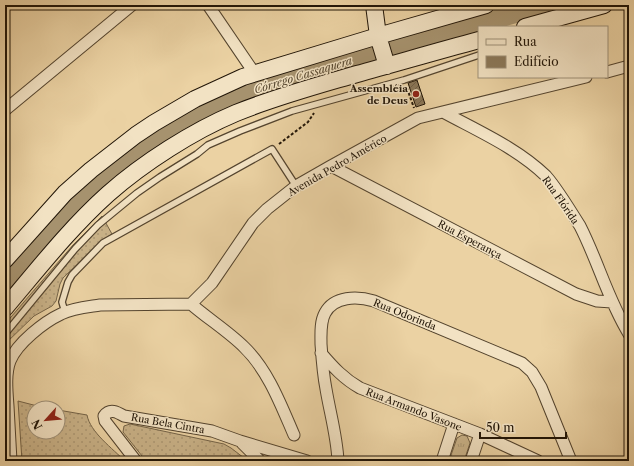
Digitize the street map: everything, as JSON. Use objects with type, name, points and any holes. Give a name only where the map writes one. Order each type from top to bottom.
[{"type":"main road","points":[[374,5],[383,52]]},
{"type":"main road","points":[[5,308],[84,216],[110,193],[159,155],[210,126],[235,114],[294,92],[486,5]]},
{"type":"main road","points":[[529,26],[604,5]]},
{"type":"main road","points":[[5,260],[65,193],[91,170],[136,135],[195,99],[243,77],[254,74],[383,52],[478,40]]},
{"type":"street","points":[[5,110],[132,5]]},
{"type":"street","points":[[208,5],[254,74]]},
{"type":"street","points":[[608,72],[629,66]]},
{"type":"street","name":"Avenida Pedro Américo","points":[[191,304],[212,283],[253,223],[267,209],[296,186],[418,118],[582,78]]},
{"type":"street","name":"Rua Flórida","points":[[443,112],[517,153],[547,177],[580,226],[612,302],[629,334]]},
{"type":"street","name":"Rua Esperança","points":[[331,166],[576,294],[596,301],[612,302]]},
{"type":"street","name":"Rua Odorinda","points":[[338,461],[337,444],[325,387],[321,353],[321,335],[324,314],[334,303],[351,298],[374,301],[522,363],[532,372],[541,387],[571,461]]},
{"type":"street","points":[[11,461],[7,381],[10,361],[17,350],[47,322],[65,312],[100,305],[191,304],[244,347],[256,362],[280,403],[294,435]]},
{"type":"street","name":"Rua Armando Vasone","points":[[321,353],[347,381],[360,388],[480,434],[538,461]]},
{"type":"street","name":"Rua Bela Cintra","points":[[136,461],[105,421],[104,416],[110,411],[124,416],[212,431],[307,461]]},
{"type":"street","points":[[442,461],[454,424]]},
{"type":"street","points":[[471,461],[480,434]]},
{"type":"street","name":"Rua Bela Cintra","points":[[240,441],[260,461]]},
{"type":"lane","points":[[5,334],[75,249],[103,220],[137,193],[197,154],[208,145],[292,111],[404,80],[478,55]]},
{"type":"lane","points":[[65,312],[62,302],[68,282],[72,275],[103,243],[272,150],[296,186]]},
{"type":"path","points":[[404,80],[418,118]]},
{"type":"path","points":[[272,150],[308,122],[318,103]]},
{"type":"green space","points":[[102,216],[112,234],[101,241],[63,278],[56,301],[52,306],[34,316],[5,344],[5,324],[73,245]]},
{"type":"green space","points":[[18,401],[26,403],[26,440],[66,440],[66,411],[87,415],[97,434],[125,461],[22,461]]},
{"type":"green space","points":[[130,424],[224,444],[248,461],[146,461],[123,432],[124,426]]},
{"type":"green space","points":[[462,435],[467,436],[470,443],[464,461],[449,461],[457,438]]},
{"type":"building","name":"Assembléia de Deus","points":[[417,80],[425,104],[416,107],[408,83]]},
{"type":"waterway","name":"Córrego Cassaquera","points":[[5,282],[53,225],[82,196],[111,172],[157,139],[202,112],[267,84],[542,5]]},
{"type":"place","name":"Assembléia de Deus","points":[[416,94]]}]
